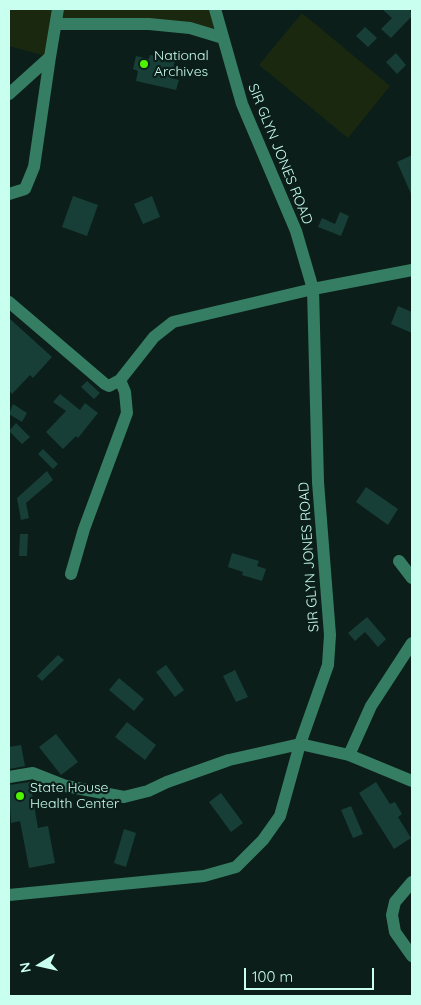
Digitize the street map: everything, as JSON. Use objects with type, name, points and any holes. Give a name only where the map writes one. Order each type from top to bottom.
[{"type":"street","points":[[9,194],[25,189],[34,167],[58,9]]},
{"type":"street","name":"SIR GLYN JONES ROAD","points":[[9,894],[204,876],[236,867],[263,840],[280,816],[300,744],[324,677],[330,650],[318,482],[313,289],[296,231],[242,104],[215,9]]},
{"type":"street","points":[[56,24],[149,24],[190,28],[223,38]]},
{"type":"street","points":[[9,94],[50,57]]},
{"type":"street","points":[[9,302],[105,384],[114,385],[154,336],[173,322],[313,289],[412,270]]},
{"type":"street","points":[[71,574],[87,521],[127,413],[125,392],[120,380]]},
{"type":"street","points":[[399,562],[412,578]]},
{"type":"street","points":[[348,755],[371,706],[412,643]]},
{"type":"street","points":[[9,777],[33,773],[66,786],[124,797],[148,791],[167,782],[229,760],[300,744],[348,755],[412,781]]},
{"type":"street","points":[[412,882],[395,902],[392,915],[395,932],[412,956]]},
{"type":"green space","points":[[9,9],[212,9],[222,42],[186,29],[56,24],[50,57],[9,46]]},
{"type":"green space","points":[[302,13],[390,86],[348,138],[259,65]]},
{"type":"building","points":[[382,9],[410,9],[412,16],[391,38],[381,29],[392,18]]},
{"type":"building","points":[[365,27],[377,38],[368,47],[356,36]]},
{"type":"building","points":[[396,53],[406,65],[397,74],[386,62]]},
{"type":"building","points":[[150,55],[175,60],[171,78],[179,80],[176,90],[136,81],[138,71],[133,69],[136,56],[149,59]]},
{"type":"building","points":[[412,155],[412,196],[397,162]]},
{"type":"building","points":[[73,196],[98,205],[87,236],[62,227]]},
{"type":"building","points":[[152,196],[160,217],[143,224],[134,204]]},
{"type":"building","points":[[340,212],[349,216],[341,236],[318,227],[322,218],[335,224]]},
{"type":"building","points":[[398,306],[412,312],[412,333],[391,324]]},
{"type":"building","points":[[9,318],[52,357],[33,378],[30,375],[12,394],[9,390]]},
{"type":"building","points":[[87,381],[100,393],[94,399],[81,387]]},
{"type":"building","points":[[60,394],[80,410],[85,403],[98,413],[78,438],[76,436],[63,449],[46,432],[66,411],[53,402]]},
{"type":"building","points":[[13,404],[27,413],[22,422],[9,414]]},
{"type":"building","points":[[16,423],[30,437],[22,444],[9,431]]},
{"type":"building","points":[[43,449],[58,464],[53,469],[38,454]]},
{"type":"building","points":[[47,471],[53,480],[26,503],[29,518],[21,520],[17,498]]},
{"type":"building","points":[[366,487],[398,509],[388,525],[356,502]]},
{"type":"building","points":[[20,534],[28,534],[27,556],[19,556]]},
{"type":"building","points":[[232,553],[259,561],[257,566],[266,569],[262,581],[242,575],[243,572],[228,567]]},
{"type":"building","points":[[367,617],[386,639],[378,647],[365,632],[355,641],[348,633]]},
{"type":"building","points":[[58,655],[64,660],[42,681],[37,676]]},
{"type":"building","points":[[166,665],[184,690],[175,697],[156,672]]},
{"type":"building","points":[[235,670],[248,697],[236,702],[223,676]]},
{"type":"building","points":[[119,678],[144,699],[134,711],[109,690]]},
{"type":"building","points":[[127,722],[156,745],[145,760],[115,737]]},
{"type":"building","points":[[56,734],[78,762],[61,775],[39,747]]},
{"type":"building","points":[[21,745],[25,766],[9,769],[9,747]]},
{"type":"building","points":[[30,782],[38,828],[48,826],[55,863],[29,868],[20,821],[11,823],[9,785]]},
{"type":"building","points":[[376,782],[390,804],[395,802],[402,814],[398,817],[411,838],[394,849],[359,793]]},
{"type":"building","points":[[221,793],[243,823],[231,832],[209,802]]},
{"type":"building","points":[[351,806],[363,834],[353,838],[341,810]]},
{"type":"building","points":[[124,829],[136,833],[126,867],[114,863]]},
{"type":"place","name":"National Archives","points":[[144,64]]},
{"type":"place","name":"State House Health Center","points":[[20,796]]}]
